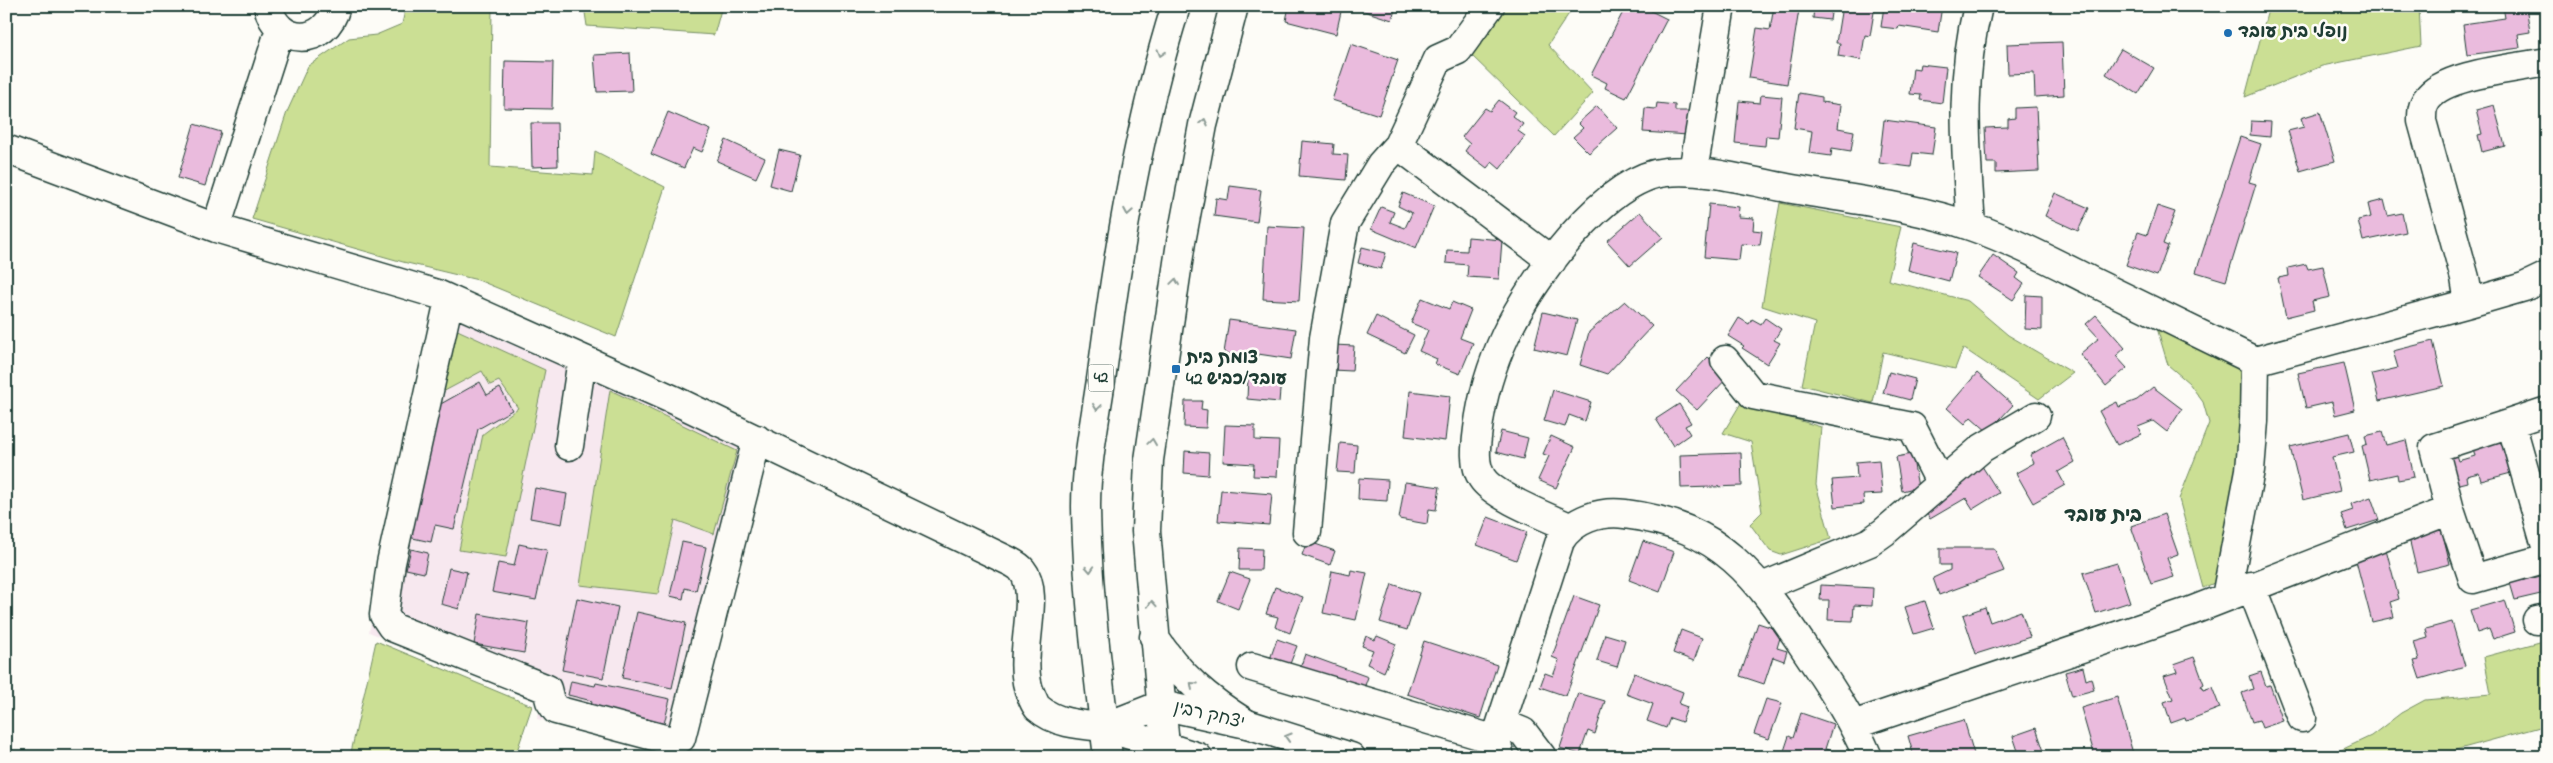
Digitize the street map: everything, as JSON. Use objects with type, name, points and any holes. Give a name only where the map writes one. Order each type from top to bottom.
[{"type":"main road","points":[[216,228],[274,18],[295,37],[317,34],[333,18],[336,6]]},
{"type":"main road","name":"42","points":[[1108,757],[1091,588],[1086,504],[1108,329],[1132,191],[1158,64],[1176,6]]},
{"type":"main road","points":[[1165,752],[1146,531],[1149,460],[1181,242],[1203,125],[1234,6]]},
{"type":"main road","points":[[1307,532],[1324,338],[1345,223],[1381,164],[1398,145],[1438,59],[1458,50],[1490,6]]},
{"type":"main road","points":[[1692,171],[1721,6]]},
{"type":"main road","points":[[1971,226],[1965,96],[1970,38],[1978,6]]},
{"type":"main road","points":[[2469,304],[2465,278],[2422,121],[2422,109],[2436,89],[2457,80],[2547,62]]},
{"type":"main road","points":[[1398,145],[1552,261]]},
{"type":"main road","points":[[6,149],[216,228],[449,300],[582,358],[757,439],[1010,561],[1022,570],[1029,590],[1024,666],[1028,689],[1037,708],[1054,718],[1073,724],[1104,727],[1165,752],[1198,757]]},
{"type":"main road","points":[[1569,528],[1490,487],[1479,472],[1476,457],[1480,416],[1496,359],[1520,307],[1552,261],[1588,220],[1624,187],[1642,177],[1660,172],[1692,171],[1921,212],[1971,226],[2017,245],[2255,361],[2469,304],[2524,287],[2545,286]]},
{"type":"main road","points":[[449,300],[391,563],[384,615],[392,627],[547,689],[550,701],[556,710],[672,741],[681,738],[757,439]]},
{"type":"main road","points":[[569,446],[582,358]]},
{"type":"main road","points":[[1725,360],[1753,396],[1912,427],[1940,482]]},
{"type":"main road","points":[[2226,597],[2250,470],[2254,421],[2255,361]]},
{"type":"main road","points":[[2547,411],[2434,448],[2450,510],[2473,579],[2547,558]]},
{"type":"main road","points":[[1762,587],[1870,542],[1982,448],[2036,416]]},
{"type":"main road","points":[[2511,423],[2547,550]]},
{"type":"main road","points":[[1853,725],[2226,597],[2450,510]]},
{"type":"main road","points":[[1497,744],[1560,541],[1569,528],[1595,516],[1615,513],[1660,520],[1688,530],[1713,543],[1742,566],[1762,587],[1832,688],[1853,725],[1868,757]]},
{"type":"main road","points":[[2251,586],[2302,718]]},
{"type":"main road","points":[[1154,636],[1170,660],[1186,678],[1213,702],[1247,724]]},
{"type":"main road","points":[[1252,667],[1497,744],[1523,732],[1542,757]]},
{"type":"main road","name":"יצחק רבין","points":[[1104,727],[1161,705],[1247,724],[1351,757]]},
{"type":"shaded area","points":[[444,309],[766,455],[684,750],[537,719],[542,703],[369,632]]},
{"type":"green space","points":[[406,6],[492,6],[490,167],[593,175],[595,151],[665,187],[616,337],[478,280],[403,262],[252,219],[287,112],[308,66],[349,38],[376,35],[402,24]]},
{"type":"green space","points":[[584,6],[722,6],[714,35],[587,26]]},
{"type":"green space","points":[[1501,6],[1574,6],[1548,45],[1593,93],[1554,136],[1469,53]]},
{"type":"green space","points":[[2269,6],[2419,6],[2421,46],[2322,66],[2245,97]]},
{"type":"green space","points":[[1780,203],[1901,227],[1888,280],[1968,301],[2008,335],[2073,373],[2039,399],[1963,348],[1955,369],[1883,352],[1873,403],[1802,385],[1815,323],[1762,306]]},
{"type":"green space","points":[[453,328],[545,370],[506,557],[459,550],[483,434],[518,408],[499,381],[490,385],[482,371],[439,394]]},
{"type":"green space","points":[[2157,328],[2236,364],[2243,372],[2247,398],[2225,570],[2214,583],[2203,588],[2179,499],[2209,423],[2203,402],[2189,383],[2168,365]]},
{"type":"green space","points":[[610,390],[737,451],[714,534],[675,520],[658,594],[580,585]]},
{"type":"green space","points":[[1741,403],[1821,427],[1816,485],[1831,539],[1781,555],[1770,551],[1750,524],[1762,512],[1751,442],[1723,433]]},
{"type":"green space","points":[[2547,640],[2547,725],[2430,757],[2340,757],[2339,751],[2371,736],[2401,713],[2425,700],[2491,694],[2484,657]]},
{"type":"green space","points":[[376,641],[532,706],[515,757],[350,757]]},
{"type":"building","points":[[1289,6],[1342,7],[1336,34],[1286,21]]},
{"type":"building","points":[[1359,6],[1396,6],[1392,20],[1358,9]]},
{"type":"building","points":[[1626,6],[1653,6],[1651,11],[1667,19],[1626,98],[1605,88],[1607,83],[1591,75]]},
{"type":"building","points":[[1774,6],[1799,10],[1787,84],[1749,78],[1757,28],[1770,30]]},
{"type":"building","points":[[1814,6],[1832,6],[1830,20],[1813,18]]},
{"type":"building","points":[[1842,6],[1875,6],[1870,36],[1865,35],[1861,60],[1838,56],[1840,43],[1836,43]]},
{"type":"building","points":[[1884,6],[1942,6],[1938,32],[1899,26],[1898,29],[1881,27]]},
{"type":"building","points":[[2153,6],[2170,6],[2163,12],[2157,11]]},
{"type":"building","points":[[2503,6],[2526,6],[2530,32],[2518,34],[2520,48],[2467,55],[2463,24],[2505,18]]},
{"type":"building","points":[[2062,42],[2064,95],[2035,97],[2034,73],[2008,74],[2007,44]]},
{"type":"building","points":[[1351,44],[1398,60],[1379,115],[1332,100]]},
{"type":"building","points":[[2121,49],[2154,68],[2138,94],[2106,74]]},
{"type":"building","points":[[630,53],[632,91],[597,92],[594,55]]},
{"type":"building","points":[[505,61],[553,62],[552,109],[504,108]]},
{"type":"building","points":[[1920,64],[1946,67],[1942,103],[1920,100],[1921,95],[1910,94],[1913,68],[1919,69]]},
{"type":"building","points":[[1799,93],[1822,97],[1822,102],[1841,105],[1838,128],[1854,131],[1851,151],[1832,148],[1831,156],[1809,153],[1812,131],[1794,128]]},
{"type":"building","points":[[1761,95],[1782,97],[1778,137],[1766,136],[1765,146],[1735,143],[1739,101],[1760,103]]},
{"type":"building","points":[[1499,100],[1515,112],[1512,116],[1523,124],[1518,131],[1525,136],[1500,169],[1492,162],[1487,168],[1465,151],[1470,144],[1462,137],[1485,108],[1490,111]]},
{"type":"building","points":[[1657,103],[1675,105],[1675,111],[1690,111],[1688,135],[1643,132],[1645,108],[1656,109]]},
{"type":"building","points":[[2494,105],[2505,146],[2482,152],[2478,135],[2482,134],[2476,110]]},
{"type":"building","points":[[1597,106],[1617,128],[1589,153],[1573,137],[1583,128],[1578,123]]},
{"type":"building","points":[[2036,107],[2039,171],[1996,173],[1996,163],[1987,163],[1985,128],[2008,127],[2008,119],[2015,118],[2015,108]]},
{"type":"building","points":[[668,112],[711,130],[702,152],[693,148],[684,168],[651,154]]},
{"type":"building","points":[[2320,112],[2335,161],[2300,171],[2288,131],[2304,127],[2301,118]]},
{"type":"building","points":[[1884,120],[1936,127],[1932,155],[1913,153],[1911,167],[1879,163]]},
{"type":"building","points":[[2251,121],[2271,122],[2270,137],[2250,135]]},
{"type":"building","points":[[531,123],[557,123],[558,166],[532,167]]},
{"type":"building","points":[[194,124],[221,132],[205,186],[178,178]]},
{"type":"building","points":[[2240,137],[2261,144],[2249,182],[2256,184],[2226,281],[2196,272]]},
{"type":"building","points":[[726,140],[765,158],[756,178],[717,161]]},
{"type":"building","points":[[1302,141],[1334,144],[1333,154],[1348,155],[1346,180],[1299,176]]},
{"type":"building","points":[[779,150],[800,155],[791,191],[770,185]]},
{"type":"building","points":[[1230,186],[1261,190],[1257,222],[1214,216],[1216,198],[1228,200]]},
{"type":"building","points":[[1403,193],[1434,206],[1416,248],[1371,229],[1381,207],[1394,212],[1390,222],[1405,228],[1412,213],[1398,206]]},
{"type":"building","points":[[2055,193],[2089,208],[2078,231],[2045,216]]},
{"type":"building","points":[[2384,200],[2388,216],[2402,213],[2406,232],[2363,241],[2358,220],[2371,217],[2368,204]]},
{"type":"building","points":[[1709,204],[1739,207],[1738,217],[1754,218],[1753,230],[1762,231],[1760,245],[1741,244],[1739,260],[1704,257]]},
{"type":"building","points":[[2157,206],[2175,212],[2163,244],[2168,246],[2157,276],[2126,265],[2138,232],[2147,235]]},
{"type":"building","points":[[1640,212],[1663,237],[1630,266],[1607,241]]},
{"type":"building","points":[[1267,226],[1304,228],[1299,301],[1263,299]]},
{"type":"building","points":[[1468,237],[1502,240],[1499,279],[1467,277],[1468,265],[1446,263],[1447,250],[1467,251]]},
{"type":"building","points":[[1914,243],[1956,253],[1949,281],[1908,270]]},
{"type":"building","points":[[1362,247],[1386,253],[1381,269],[1358,263]]},
{"type":"building","points":[[1993,255],[2019,273],[2016,278],[2024,284],[2013,300],[1978,277]]},
{"type":"building","points":[[2306,264],[2308,269],[2323,266],[2330,297],[2312,301],[2314,310],[2286,317],[2278,278],[2289,276],[2288,268]]},
{"type":"building","points":[[2026,295],[2042,296],[2042,330],[2025,329]]},
{"type":"building","points":[[1422,298],[1449,309],[1452,302],[1471,310],[1460,338],[1473,343],[1460,374],[1435,364],[1437,359],[1419,351],[1428,330],[1411,323]]},
{"type":"building","points":[[1625,301],[1652,326],[1607,374],[1580,365],[1589,332]]},
{"type":"building","points":[[1543,312],[1577,320],[1567,356],[1534,348]]},
{"type":"building","points":[[2096,315],[2125,348],[2116,356],[2127,368],[2106,386],[2080,354],[2099,338],[2086,324]]},
{"type":"building","points":[[1376,316],[1414,335],[1405,353],[1367,335]]},
{"type":"building","points":[[1739,318],[1749,324],[1752,319],[1761,324],[1765,318],[1781,329],[1774,340],[1780,343],[1767,364],[1742,348],[1744,346],[1728,336]]},
{"type":"building","points":[[1229,320],[1296,329],[1291,359],[1258,354],[1257,359],[1224,353]]},
{"type":"building","points":[[2433,341],[2444,386],[2379,401],[2372,374],[2398,368],[2393,351]]},
{"type":"building","points":[[1334,345],[1354,346],[1352,371],[1332,370]]},
{"type":"building","points":[[1708,357],[1728,377],[1697,410],[1676,391]]},
{"type":"building","points":[[2344,363],[2355,410],[2335,415],[2332,402],[2306,408],[2298,373]]},
{"type":"building","points":[[1889,372],[1915,379],[1910,400],[1883,393]]},
{"type":"building","points":[[1977,373],[2013,405],[1988,432],[1971,417],[1965,424],[1947,408]]},
{"type":"building","points":[[1248,377],[1281,379],[1279,402],[1247,399]]},
{"type":"building","points":[[480,382],[487,395],[500,388],[512,410],[478,429],[454,529],[435,525],[431,542],[408,537],[430,410]]},
{"type":"building","points":[[2153,387],[2182,409],[2167,432],[2153,421],[2138,427],[2141,434],[2117,445],[2099,411],[2117,402],[2119,407],[2137,400]]},
{"type":"building","points":[[1553,390],[1591,402],[1585,421],[1569,415],[1565,427],[1544,421]]},
{"type":"building","points":[[1410,391],[1450,396],[1445,441],[1405,436]]},
{"type":"building","points":[[1185,401],[1202,401],[1201,409],[1207,410],[1206,428],[1184,427]]},
{"type":"building","points":[[1679,404],[1691,423],[1685,426],[1690,434],[1673,446],[1656,419]]},
{"type":"building","points":[[1225,425],[1255,426],[1255,440],[1279,441],[1277,477],[1253,476],[1254,464],[1223,462]]},
{"type":"building","points":[[1501,431],[1528,438],[1523,459],[1496,452]]},
{"type":"building","points":[[2382,432],[2386,445],[2406,440],[2414,477],[2398,480],[2397,474],[2370,480],[2362,446],[2367,444],[2365,436]]},
{"type":"building","points":[[2349,433],[2354,452],[2332,457],[2340,491],[2303,500],[2290,447]]},
{"type":"building","points":[[1551,436],[1575,447],[1556,488],[1538,480],[1549,456],[1543,454]]},
{"type":"building","points":[[2062,437],[2075,462],[2058,472],[2065,485],[2033,503],[2016,473],[2034,463],[2030,455]]},
{"type":"building","points":[[2499,437],[2502,446],[2508,444],[2515,472],[2481,481],[2479,473],[2466,476],[2467,482],[2451,486],[2444,458],[2456,455],[2458,461],[2475,456],[2472,444]]},
{"type":"building","points":[[1340,443],[1357,445],[1355,473],[1337,472]]},
{"type":"building","points":[[1185,451],[1209,453],[1208,475],[1184,473]]},
{"type":"building","points":[[1741,453],[1742,486],[1681,488],[1680,455]]},
{"type":"building","points":[[1912,454],[1918,487],[1902,491],[1896,457]]},
{"type":"building","points":[[1879,460],[1882,494],[1863,495],[1864,504],[1835,507],[1832,480],[1857,478],[1856,462]]},
{"type":"building","points":[[1980,463],[1999,493],[1973,509],[1966,498],[1930,519],[1921,505]]},
{"type":"building","points":[[1359,478],[1388,480],[1387,501],[1358,499]]},
{"type":"building","points":[[1405,482],[1440,487],[1436,510],[1429,509],[1427,524],[1399,519]]},
{"type":"building","points":[[535,488],[567,494],[562,524],[530,518]]},
{"type":"building","points":[[1221,490],[1272,494],[1269,525],[1218,521]]},
{"type":"building","points":[[2371,497],[2379,520],[2347,530],[2341,514],[2353,510],[2351,504]]},
{"type":"building","points":[[2164,514],[2178,554],[2167,558],[2174,577],[2151,584],[2131,526]]},
{"type":"building","points":[[1488,517],[1527,532],[1516,560],[1477,545]]},
{"type":"building","points":[[2441,526],[2450,564],[2417,572],[2408,534]]},
{"type":"building","points":[[1307,541],[1335,551],[1330,565],[1302,555]]},
{"type":"building","points":[[1643,541],[1674,552],[1660,592],[1629,580]]},
{"type":"building","points":[[682,542],[706,547],[696,591],[685,588],[683,599],[670,596]]},
{"type":"building","points":[[519,544],[547,550],[536,600],[492,592],[498,563],[514,566]]},
{"type":"building","points":[[1240,548],[1262,549],[1261,570],[1239,570]]},
{"type":"building","points":[[1940,548],[1994,548],[2004,571],[1939,595],[1933,578],[1950,570],[1950,565],[1940,565]]},
{"type":"building","points":[[411,549],[428,553],[424,573],[406,569]]},
{"type":"building","points":[[2386,549],[2399,599],[2390,602],[2394,617],[2372,622],[2355,557]]},
{"type":"building","points":[[2117,563],[2130,602],[2096,613],[2083,573]]},
{"type":"building","points":[[449,568],[467,572],[459,609],[441,604]]},
{"type":"building","points":[[1351,570],[1367,573],[1356,620],[1323,613],[1332,571],[1350,575]]},
{"type":"building","points":[[1230,572],[1250,579],[1238,609],[1218,601]]},
{"type":"building","points":[[2541,576],[2545,593],[2515,600],[2510,583]]},
{"type":"building","points":[[1392,584],[1419,593],[1407,630],[1380,622]]},
{"type":"building","points":[[1821,585],[1873,588],[1872,606],[1854,605],[1853,621],[1828,620],[1829,600],[1820,600]]},
{"type":"building","points":[[1275,587],[1303,597],[1290,633],[1275,627],[1278,617],[1266,614]]},
{"type":"building","points":[[1574,596],[1599,605],[1566,696],[1540,687],[1545,673],[1553,676],[1559,660],[1552,657]]},
{"type":"building","points":[[577,598],[618,607],[603,678],[562,670]]},
{"type":"building","points":[[2505,600],[2515,632],[2493,639],[2489,629],[2477,633],[2470,610]]},
{"type":"building","points":[[1925,601],[1934,628],[1914,634],[1905,607]]},
{"type":"building","points":[[1985,607],[1990,622],[2021,611],[2030,637],[1976,654],[1963,615]]},
{"type":"building","points":[[637,612],[686,623],[672,688],[622,678]]},
{"type":"building","points":[[479,614],[529,623],[524,653],[474,644]]},
{"type":"building","points":[[2452,622],[2465,666],[2420,679],[2414,661],[2419,660],[2414,642],[2428,638],[2426,629]]},
{"type":"building","points":[[1758,623],[1782,631],[1777,648],[1787,651],[1784,661],[1773,657],[1764,684],[1740,676]]},
{"type":"building","points":[[1681,630],[1702,638],[1694,661],[1673,653]]},
{"type":"building","points":[[1605,634],[1625,640],[1617,667],[1597,661]]},
{"type":"building","points":[[1366,636],[1375,640],[1377,636],[1396,644],[1384,672],[1367,664],[1373,650],[1362,646]]},
{"type":"building","points":[[1277,639],[1297,646],[1288,669],[1269,662]]},
{"type":"building","points":[[1424,641],[1497,665],[1480,718],[1407,694]]},
{"type":"building","points":[[1305,654],[1368,677],[1362,694],[1299,671]]},
{"type":"building","points":[[2194,657],[2204,684],[2201,686],[2203,690],[2212,687],[2220,708],[2186,721],[2185,718],[2171,723],[2164,702],[2173,699],[2164,676],[2177,672],[2174,664]]},
{"type":"building","points":[[2083,667],[2086,680],[2091,678],[2094,690],[2072,696],[2065,672]]},
{"type":"building","points":[[2261,672],[2266,686],[2270,685],[2283,721],[2262,728],[2259,720],[2252,722],[2242,693],[2253,689],[2249,676]]},
{"type":"building","points":[[1634,673],[1683,692],[1679,704],[1687,707],[1682,722],[1670,718],[1666,728],[1647,721],[1653,704],[1626,694]]},
{"type":"building","points":[[571,681],[595,686],[596,683],[670,699],[664,724],[591,707],[592,701],[568,695]]},
{"type":"building","points":[[1578,693],[1605,701],[1595,734],[1588,731],[1580,754],[1560,748]]},
{"type":"building","points":[[2117,697],[2134,757],[2095,757],[2081,708]]},
{"type":"building","points":[[1766,699],[1782,703],[1769,739],[1754,734]]},
{"type":"building","points":[[1801,713],[1833,724],[1825,749],[1844,755],[1843,757],[1782,757],[1789,736],[1793,738]]},
{"type":"building","points":[[1964,720],[1974,754],[1965,757],[1914,757],[1908,736]]},
{"type":"building","points":[[2036,728],[2046,757],[2020,757],[2013,736]]},
{"type":"place","name":"נופלי בית עובד","points":[[2228,33]]},
{"type":"place","name":"צומת בית עובד/כביש 42","points":[[1176,369]]},
{"type":"district","name":"בית עובד","points":[[2103,516]]}]
